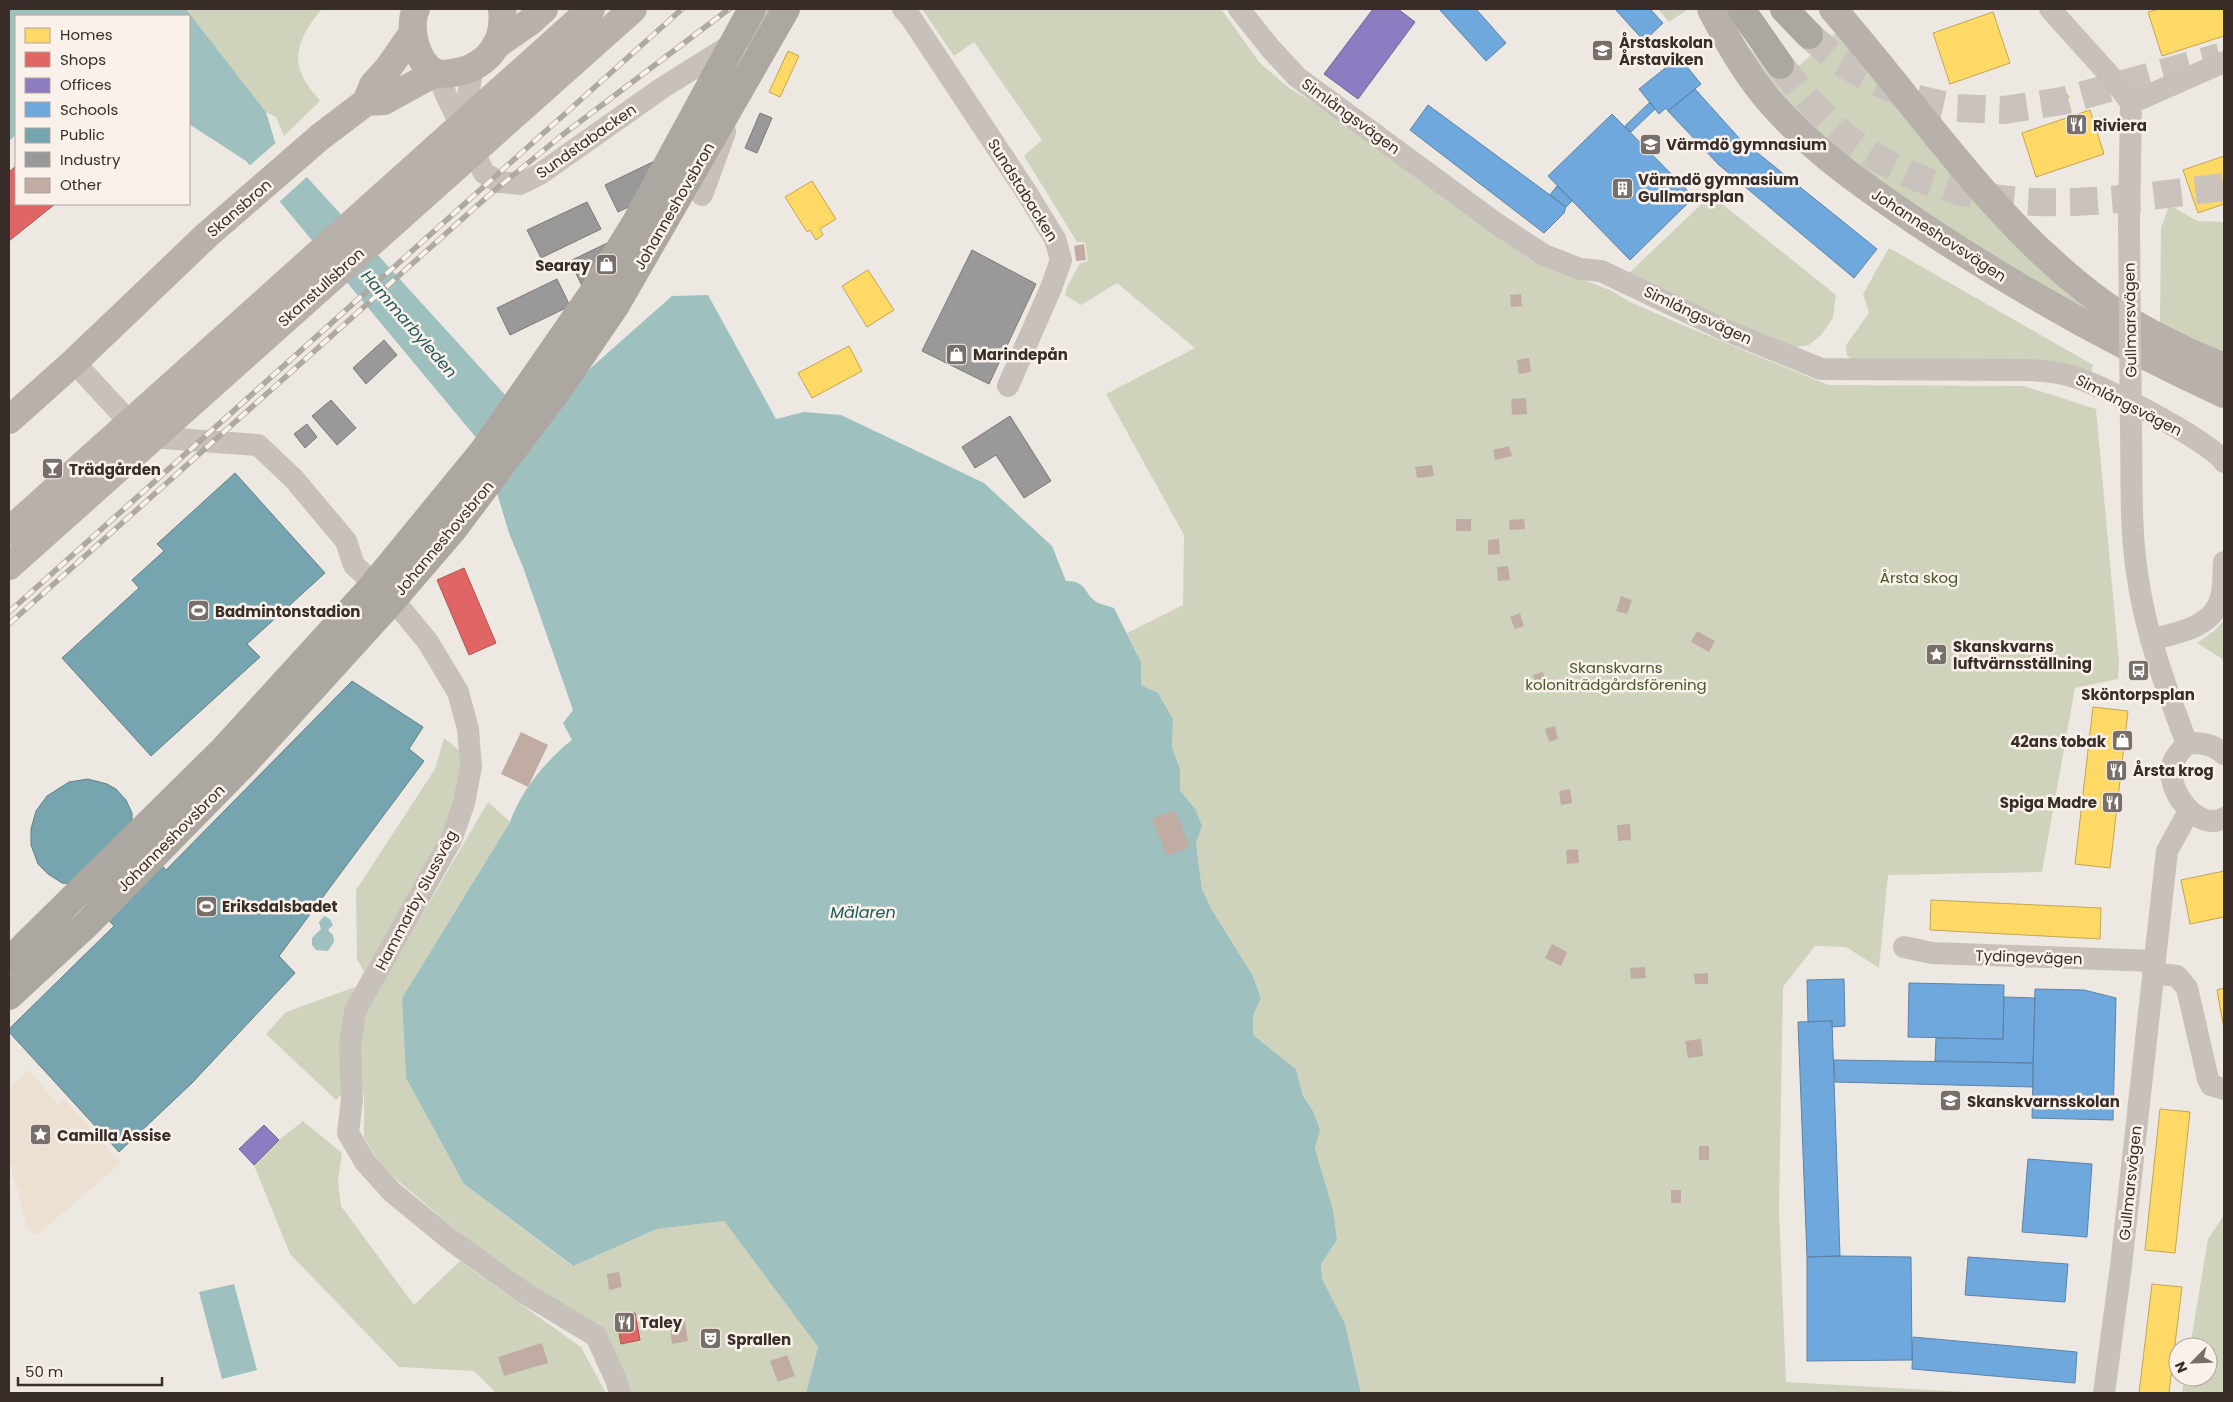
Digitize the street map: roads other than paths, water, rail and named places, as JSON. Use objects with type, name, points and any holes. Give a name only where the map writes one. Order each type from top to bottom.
[{"type":"highway","name":"Johanneshovsbron","points":[[9,961],[223,750],[370,589],[483,451],[592,294],[631,230],[683,139],[752,9]]},
{"type":"highway","name":"Johanneshovsbron","points":[[9,996],[86,925],[243,765],[391,602],[458,523],[558,390],[616,305],[787,9]]},
{"type":"highway","points":[[1741,9],[1780,65]]},
{"type":"highway","points":[[1784,9],[1809,35]]},
{"type":"main road","points":[[414,21],[418,50],[437,74],[461,73],[487,59],[495,46],[503,26],[502,9]]},
{"type":"main road","points":[[495,46],[531,21],[544,9]]},
{"type":"main road","name":"Skanstullsbron","points":[[9,531],[591,9]]},
{"type":"main road","name":"Skanstullsbron","points":[[9,566],[633,9]]},
{"type":"main road","name":"Johanneshovsvägen","points":[[1711,9],[1731,46],[1771,103],[1802,136],[1842,171],[1945,241],[1996,272],[2101,333],[2180,374],[2224,394]]},
{"type":"main road","points":[[1833,9],[1989,198],[2073,279],[2102,302],[2151,333],[2224,367]]},
{"type":"main road","name":"Skansbron","points":[[10,418],[74,362],[208,235],[320,136],[366,102],[373,85],[389,67],[414,21]]},
{"type":"main road","name":"Skansbron","points":[[366,102],[384,101],[437,74]]},
{"type":"street","name":"Sundstabacken","points":[[437,74],[484,173],[498,182],[520,184],[540,174],[662,88],[787,9]]},
{"type":"street","name":"Sundstabacken","points":[[903,9],[911,18],[1025,190],[1055,239],[1062,260],[1008,386]]},
{"type":"street","name":"Simlångsvägen","points":[[1239,9],[1271,50],[1297,77],[1497,224],[1544,255],[1580,269],[1601,270],[1723,329],[1821,369],[2022,370],[2046,371],[2072,376],[2098,386],[2166,422],[2213,450],[2224,462]]},
{"type":"street","points":[[2050,9],[2114,80],[2131,104],[2224,62]]},
{"type":"street","points":[[702,195],[731,115],[733,82],[720,53]]},
{"type":"street","name":"Sundstabacken","points":[[466,134],[469,89],[473,68]]},
{"type":"street","name":"Gullmarsvägen","points":[[2131,104],[2129,225],[2133,536],[2137,572],[2151,640],[2168,697],[2187,744]]},
{"type":"street","name":"Hammarby Slussväg","points":[[74,362],[121,413],[163,438],[258,445],[294,479],[346,541],[354,565],[400,608],[428,642],[458,692],[468,729],[472,767],[464,803],[451,840],[354,1011],[350,1046],[352,1099],[348,1133],[365,1162],[392,1192],[452,1241],[523,1292],[596,1336],[620,1393]]},
{"type":"street","points":[[2151,640],[2200,624],[2211,616],[2219,604],[2224,562]]},
{"type":"street","points":[[2224,754],[2215,746],[2201,742],[2187,744],[2173,762],[2171,778],[2177,795],[2189,811],[2204,819],[2220,821],[2224,818]]},
{"type":"street","name":"Gullmarsvägen","points":[[2104,1393],[2121,1266],[2167,851],[2189,811]]},
{"type":"street","name":"Tydingevägen","points":[[1904,947],[1932,954],[2154,967]]},
{"type":"street","points":[[2154,967],[2177,976],[2187,988],[2208,1079],[2211,1085],[2224,1089]]},
{"type":"water","name":"Mälaren","points":[[9,9],[186,9],[266,112],[275,142],[539,432],[585,373],[672,296],[708,295],[776,419],[804,412],[841,415],[984,483],[1052,546],[1066,581],[1078,583],[1098,603],[1114,608],[1141,662],[1141,685],[1158,693],[1173,719],[1172,747],[1180,769],[1180,790],[1196,810],[1202,826],[1196,843],[1202,889],[1212,910],[1253,976],[1261,998],[1253,1015],[1253,1035],[1296,1069],[1303,1096],[1313,1111],[1320,1129],[1315,1149],[1333,1210],[1337,1240],[1321,1264],[1322,1279],[1345,1324],[1361,1393],[806,1393],[818,1347],[724,1221],[657,1229],[573,1266],[464,1184],[406,1078],[402,998],[510,822],[521,799],[535,777],[572,740],[563,723],[573,710],[523,567],[509,533],[497,493],[508,476],[246,161],[190,125],[190,15],[15,15],[15,136],[9,141]]},
{"type":"water","points":[[324,916],[330,919],[333,925],[328,930],[333,935],[334,942],[328,951],[316,950],[312,945],[312,938],[321,929],[319,922]]},
{"type":"water","points":[[234,1284],[257,1370],[222,1379],[199,1292]]},
{"type":"tunnel","points":[[1809,35],[1839,61],[1870,79],[1917,99],[1957,108],[2004,110],[2062,101],[2220,57]]},
{"type":"tunnel","points":[[1780,65],[1805,96],[1844,136],[1900,170],[1945,187],[1989,197],[2035,202],[2080,202],[2224,187]]},
{"type":"railway","points":[[9,612],[682,9]]},
{"type":"railway","points":[[9,624],[488,196],[561,136],[729,9]]},
{"type":"place","name":"Årstaskolan Årstaviken","points":[[1603,51]]},
{"type":"place","name":"Riviera","points":[[2077,125]]},
{"type":"place","name":"Värmdö gymnasium","points":[[1650,144]]},
{"type":"place","name":"Värmdö gymnasium Gullmarsplan","points":[[1622,188]]},
{"type":"place","name":"Searay","points":[[606,265]]},
{"type":"place","name":"Marindepån","points":[[957,354]]},
{"type":"place","name":"Trädgården","points":[[53,469]]},
{"type":"place","name":"Badmintonstadion","points":[[199,611]]},
{"type":"place","name":"Skanskvarns luftvärnsställning","points":[[1937,655]]},
{"type":"place","name":"Sköntorpsplan","points":[[2138,671]]},
{"type":"place","name":"42ans tobak","points":[[2122,741]]},
{"type":"place","name":"Årsta krog","points":[[2117,770]]},
{"type":"place","name":"Spiga Madre","points":[[2113,802]]},
{"type":"place","name":"Eriksdalsbadet","points":[[206,906]]},
{"type":"place","name":"Skanskvarnsskolan","points":[[1951,1101]]},
{"type":"place","name":"Camilla Assise","points":[[41,1135]]},
{"type":"place","name":"Taley","points":[[624,1322]]},
{"type":"place","name":"Sprallen","points":[[711,1339]]},
{"type":"water label","name":"Hammarbyleden","points":[[409,324]]},
{"type":"park label","name":"Årsta skog","points":[[1919,577]]},
{"type":"park label","name":"Skanskvarns koloniträdgårdsförening","points":[[1616,676]]}]
